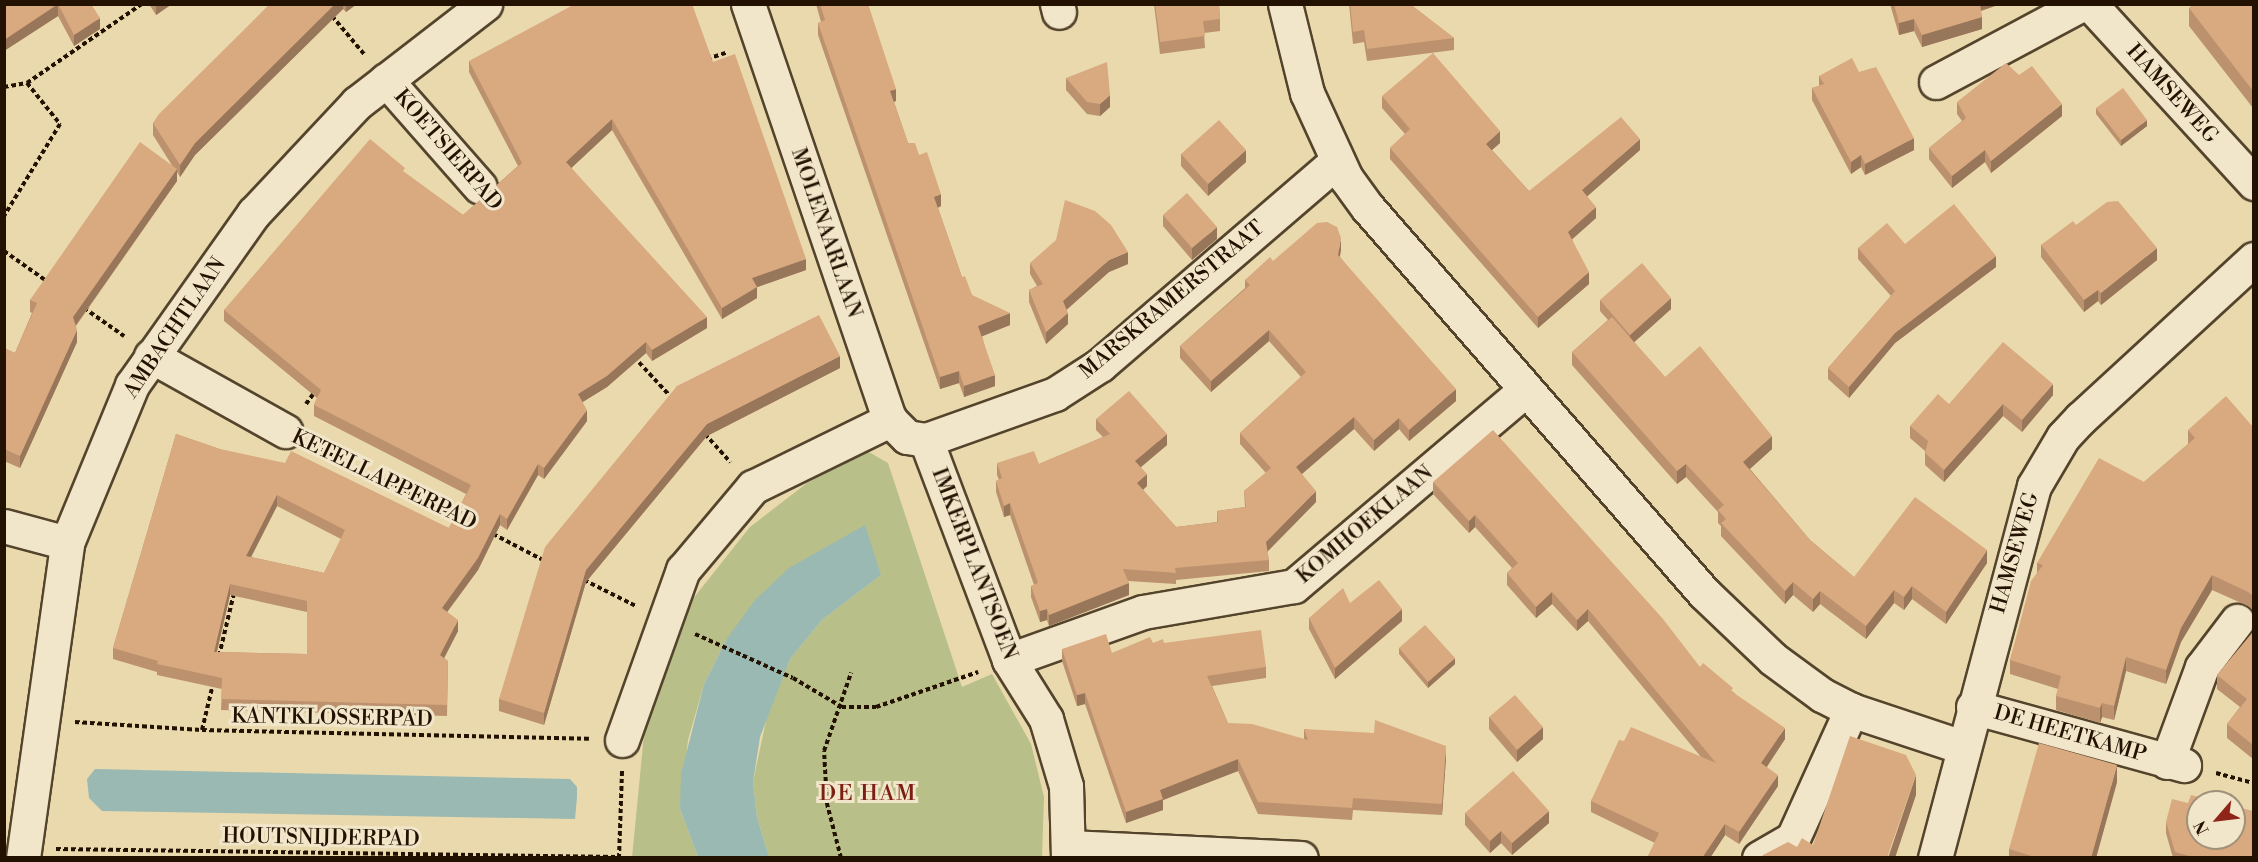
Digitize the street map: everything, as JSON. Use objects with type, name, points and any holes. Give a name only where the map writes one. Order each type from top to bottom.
[{"type":"street","name":"AMBACHTLAAN","points":[[17,852],[42,720],[67,543],[132,386],[254,213],[357,103],[485,4]]},
{"type":"street","name":"MOLENAARLAAN","points":[[748,4],[890,420]]},
{"type":"street","points":[[1285,4],[1307,93],[1337,161],[1368,208],[1525,390],[1738,629],[1799,680],[1851,710],[1962,747]]},
{"type":"street","points":[[1936,82],[2082,4]]},
{"type":"street","name":"HAMSEWEG","points":[[2090,4],[2253,183]]},
{"type":"street","name":"KOETSIERPAD","points":[[386,80],[480,187]]},
{"type":"street","name":"MARSKRAMERSTRAAT","points":[[926,440],[1055,393],[1100,365],[1337,161]]},
{"type":"street","name":"HAMSEWEG","points":[[1935,858],[2022,519],[2034,486],[2063,437],[2107,391],[2253,260]]},
{"type":"street","name":"KETELLAPPERPAD","points":[[151,356],[285,431]]},
{"type":"street","name":"KOMHOEKLAAN","points":[[1009,660],[1143,612],[1294,586],[1525,390]]},
{"type":"street","points":[[622,740],[683,570],[753,487],[890,420],[907,437],[926,440]]},
{"type":"street","name":"IMKERPLANTSOEN","points":[[926,440],[1009,660],[1046,719],[1066,786],[1069,852]]},
{"type":"street","points":[[4,526],[67,543]]},
{"type":"street","name":"DE HEETKAMP","points":[[1973,707],[2175,764],[2202,667],[2237,621]]},
{"type":"street","points":[[1759,858],[1793,838],[1851,710]]},
{"type":"street","points":[[1069,852],[1301,858]]},
{"type":"path","points":[[4,87],[27,83],[142,4]]},
{"type":"path","points":[[329,13],[386,80]]},
{"type":"path","points":[[699,61],[761,41]]},
{"type":"path","points":[[4,216],[60,124],[27,83]]},
{"type":"path","points":[[4,251],[50,284]]},
{"type":"path","points":[[78,303],[151,356]]},
{"type":"path","points":[[632,354],[681,408]]},
{"type":"path","points":[[285,431],[320,385]]},
{"type":"path","points":[[697,425],[753,487]]},
{"type":"path","name":"KETELLAPPERPAD","points":[[285,431],[465,521]]},
{"type":"path","name":"KETELLAPPERPAD","points":[[486,531],[549,563]]},
{"type":"path","points":[[581,578],[666,621],[793,678],[842,707],[876,707],[1009,660]]},
{"type":"path","points":[[218,661],[236,581]]},
{"type":"path","points":[[202,730],[216,672]]},
{"type":"path","points":[[841,858],[826,804],[824,751],[842,707],[851,673]]},
{"type":"path","name":"KANTKLOSSERPAD","points":[[42,720],[202,730],[622,740]]},
{"type":"path","points":[[619,857],[622,740]]},
{"type":"path","name":"HOUTSNIJDERPAD","points":[[17,852],[619,857]]},
{"type":"green space","points":[[867,451],[888,463],[962,687],[992,674],[1031,744],[1044,797],[1042,857],[769,857],[757,817],[753,782],[767,716],[790,659],[822,620],[881,575],[726,640],[704,684],[688,740],[680,809],[698,857],[632,858],[646,714],[688,605],[750,527],[807,483]]},
{"type":"water","points":[[865,525],[881,575],[822,620],[790,659],[760,737],[753,782],[757,817],[769,857],[698,857],[680,809],[681,774],[704,684],[726,640],[755,600],[789,568]]},
{"type":"water","points":[[95,769],[570,779],[577,787],[577,797],[575,819],[102,811],[89,798],[87,779]]},
{"type":"building","points":[[4,4],[58,4],[4,40]]},
{"type":"building","points":[[58,4],[91,4],[100,18],[74,35]]},
{"type":"building","points":[[270,4],[335,4],[195,143],[180,165],[153,123],[159,114]]},
{"type":"building","points":[[575,4],[692,4],[713,62],[735,54],[806,259],[752,278],[757,287],[722,308],[612,119],[566,162],[707,317],[652,350],[646,342],[607,376],[578,394],[587,410],[544,468],[538,464],[507,519],[500,514],[478,558],[442,608],[458,620],[440,655],[448,661],[447,705],[221,699],[222,678],[157,664],[158,661],[113,648],[176,434],[220,449],[285,463],[291,451],[449,528],[471,485],[314,405],[321,390],[224,310],[370,139],[405,168],[403,171],[463,215],[522,163],[469,61]],"holes":[[[277,495],[345,530],[324,573],[246,556]],[[230,584],[307,601],[307,654],[214,652]]]},
{"type":"building","points":[[820,4],[868,4],[896,89],[890,91],[908,143],[915,143],[919,155],[927,152],[941,194],[934,197],[962,277],[965,276],[972,295],[1010,313],[978,326],[995,375],[964,386],[959,371],[940,377],[818,23],[825,20]]},
{"type":"building","points":[[1155,4],[1219,4],[1220,19],[1203,21],[1205,36],[1160,42]]},
{"type":"building","points":[[1350,4],[1410,4],[1454,38],[1367,49],[1364,30],[1353,32]]},
{"type":"building","points":[[1894,4],[1980,4],[1982,17],[1922,35],[1914,19],[1899,23]]},
{"type":"building","points":[[2193,4],[2253,4],[2253,91],[2189,8]]},
{"type":"building","points":[[1433,53],[1500,131],[1486,144],[1529,191],[1621,117],[1640,139],[1582,190],[1596,207],[1568,232],[1589,272],[1538,317],[1390,148],[1410,129],[1382,96]]},
{"type":"building","points":[[1852,58],[1859,72],[1876,67],[1914,138],[1865,164],[1861,155],[1851,162],[1812,88],[1824,84],[1819,76]]},
{"type":"building","points":[[1107,62],[1110,95],[1100,104],[1087,102],[1066,78]]},
{"type":"building","points":[[2006,63],[2019,75],[2032,66],[2062,104],[1991,161],[1985,150],[1952,176],[1929,148],[1966,118],[1957,102]]},
{"type":"building","points":[[2123,88],[2147,120],[2121,140],[2096,108]]},
{"type":"building","points":[[1219,120],[1246,150],[1208,184],[1181,154]]},
{"type":"building","points":[[140,142],[177,169],[73,317],[77,330],[20,456],[4,449],[4,348],[15,353],[37,303],[30,300]]},
{"type":"building","points":[[1187,193],[1217,227],[1192,248],[1163,215]]},
{"type":"building","points":[[1065,200],[1095,211],[1111,225],[1128,252],[1109,260],[1063,301],[1068,313],[1046,332],[1029,290],[1043,284],[1030,263],[1056,240]]},
{"type":"building","points":[[2118,201],[2157,248],[2101,293],[2098,290],[2084,300],[2041,245],[2073,221],[2076,225],[2107,202]]},
{"type":"building","points":[[1954,204],[1996,256],[1895,333],[1849,387],[1828,368],[1895,291],[1858,248],[1887,223],[1905,244]]},
{"type":"building","points":[[1327,222],[1337,227],[1341,238],[1338,255],[1456,389],[1409,430],[1399,418],[1374,440],[1354,417],[1296,467],[1316,491],[1266,542],[1269,560],[1175,568],[1176,573],[1123,569],[1129,583],[1049,615],[1047,609],[1040,611],[1031,586],[1038,583],[1010,503],[1004,506],[996,481],[1002,478],[997,463],[1034,451],[1039,464],[1110,434],[1096,419],[1129,391],[1167,434],[1135,461],[1147,474],[1137,483],[1176,527],[1218,522],[1217,511],[1246,507],[1244,491],[1271,468],[1240,433],[1306,372],[1269,330],[1211,381],[1180,346],[1250,285],[1245,280],[1270,257],[1273,261],[1317,223]]},
{"type":"building","points":[[1642,263],[1671,298],[1630,335],[1600,300]]},
{"type":"building","points":[[819,315],[840,356],[707,424],[586,570],[544,713],[499,699],[545,547],[677,386]]},
{"type":"building","points":[[1612,317],[1665,377],[1700,346],[1772,436],[1743,462],[1810,540],[1854,577],[1915,497],[1987,550],[1946,612],[1912,586],[1904,597],[1894,590],[1866,626],[1820,591],[1813,599],[1793,582],[1785,591],[1721,523],[1726,519],[1718,510],[1724,505],[1686,464],[1677,471],[1572,352]]},
{"type":"building","points":[[2003,342],[2053,384],[2022,420],[2003,404],[1944,470],[1925,453],[1928,441],[1910,426],[1938,394],[1949,404]]},
{"type":"building","points":[[2226,396],[2253,427],[2253,596],[2212,575],[2181,628],[2166,670],[2126,657],[2114,706],[2102,703],[2100,708],[2056,696],[2061,676],[2010,660],[2031,581],[2043,565],[2037,563],[2099,458],[2144,482],[2195,438],[2188,430]]},
{"type":"building","points":[[1493,430],[1663,619],[1700,667],[1703,663],[1733,688],[1731,691],[1785,728],[1761,763],[1778,775],[1739,832],[1725,824],[1702,858],[1647,858],[1659,833],[1591,801],[1619,740],[1624,741],[1631,727],[1716,763],[1588,609],[1577,620],[1552,592],[1536,607],[1507,573],[1518,563],[1475,515],[1469,521],[1433,482]]},
{"type":"building","points":[[1379,580],[1402,609],[1335,668],[1309,618],[1343,588],[1350,603]]},
{"type":"building","points":[[1425,625],[1455,658],[1428,682],[1399,648]]},
{"type":"building","points":[[1261,630],[1266,667],[1207,676],[1228,723],[1252,724],[1308,740],[1304,729],[1374,733],[1375,720],[1446,746],[1442,804],[1353,798],[1352,808],[1258,802],[1238,759],[1160,790],[1163,799],[1126,812],[1085,693],[1077,695],[1062,649],[1106,634],[1112,653],[1150,637],[1153,643],[1163,639],[1164,643]]},
{"type":"building","points":[[2253,632],[2253,745],[2227,724],[2247,699],[2217,675]]},
{"type":"building","points":[[1515,695],[1543,727],[1517,750],[1489,717]]},
{"type":"building","points":[[1850,736],[1906,755],[1916,775],[1888,855],[1889,858],[1761,858],[1788,842],[1797,847],[1802,838],[1813,845]]},
{"type":"building","points":[[2039,743],[2117,765],[2091,858],[2038,858],[2009,849]]},
{"type":"building","points":[[1513,771],[1549,811],[1512,843],[1501,831],[1490,841],[1465,813]]},
{"type":"building","points":[[2172,799],[2186,802],[2186,850],[2246,850],[2246,809],[2253,811],[2253,858],[2193,858],[2175,852],[2166,822]]},
{"type":"district","name":"DE HAM","points":[[868,794]]}]
